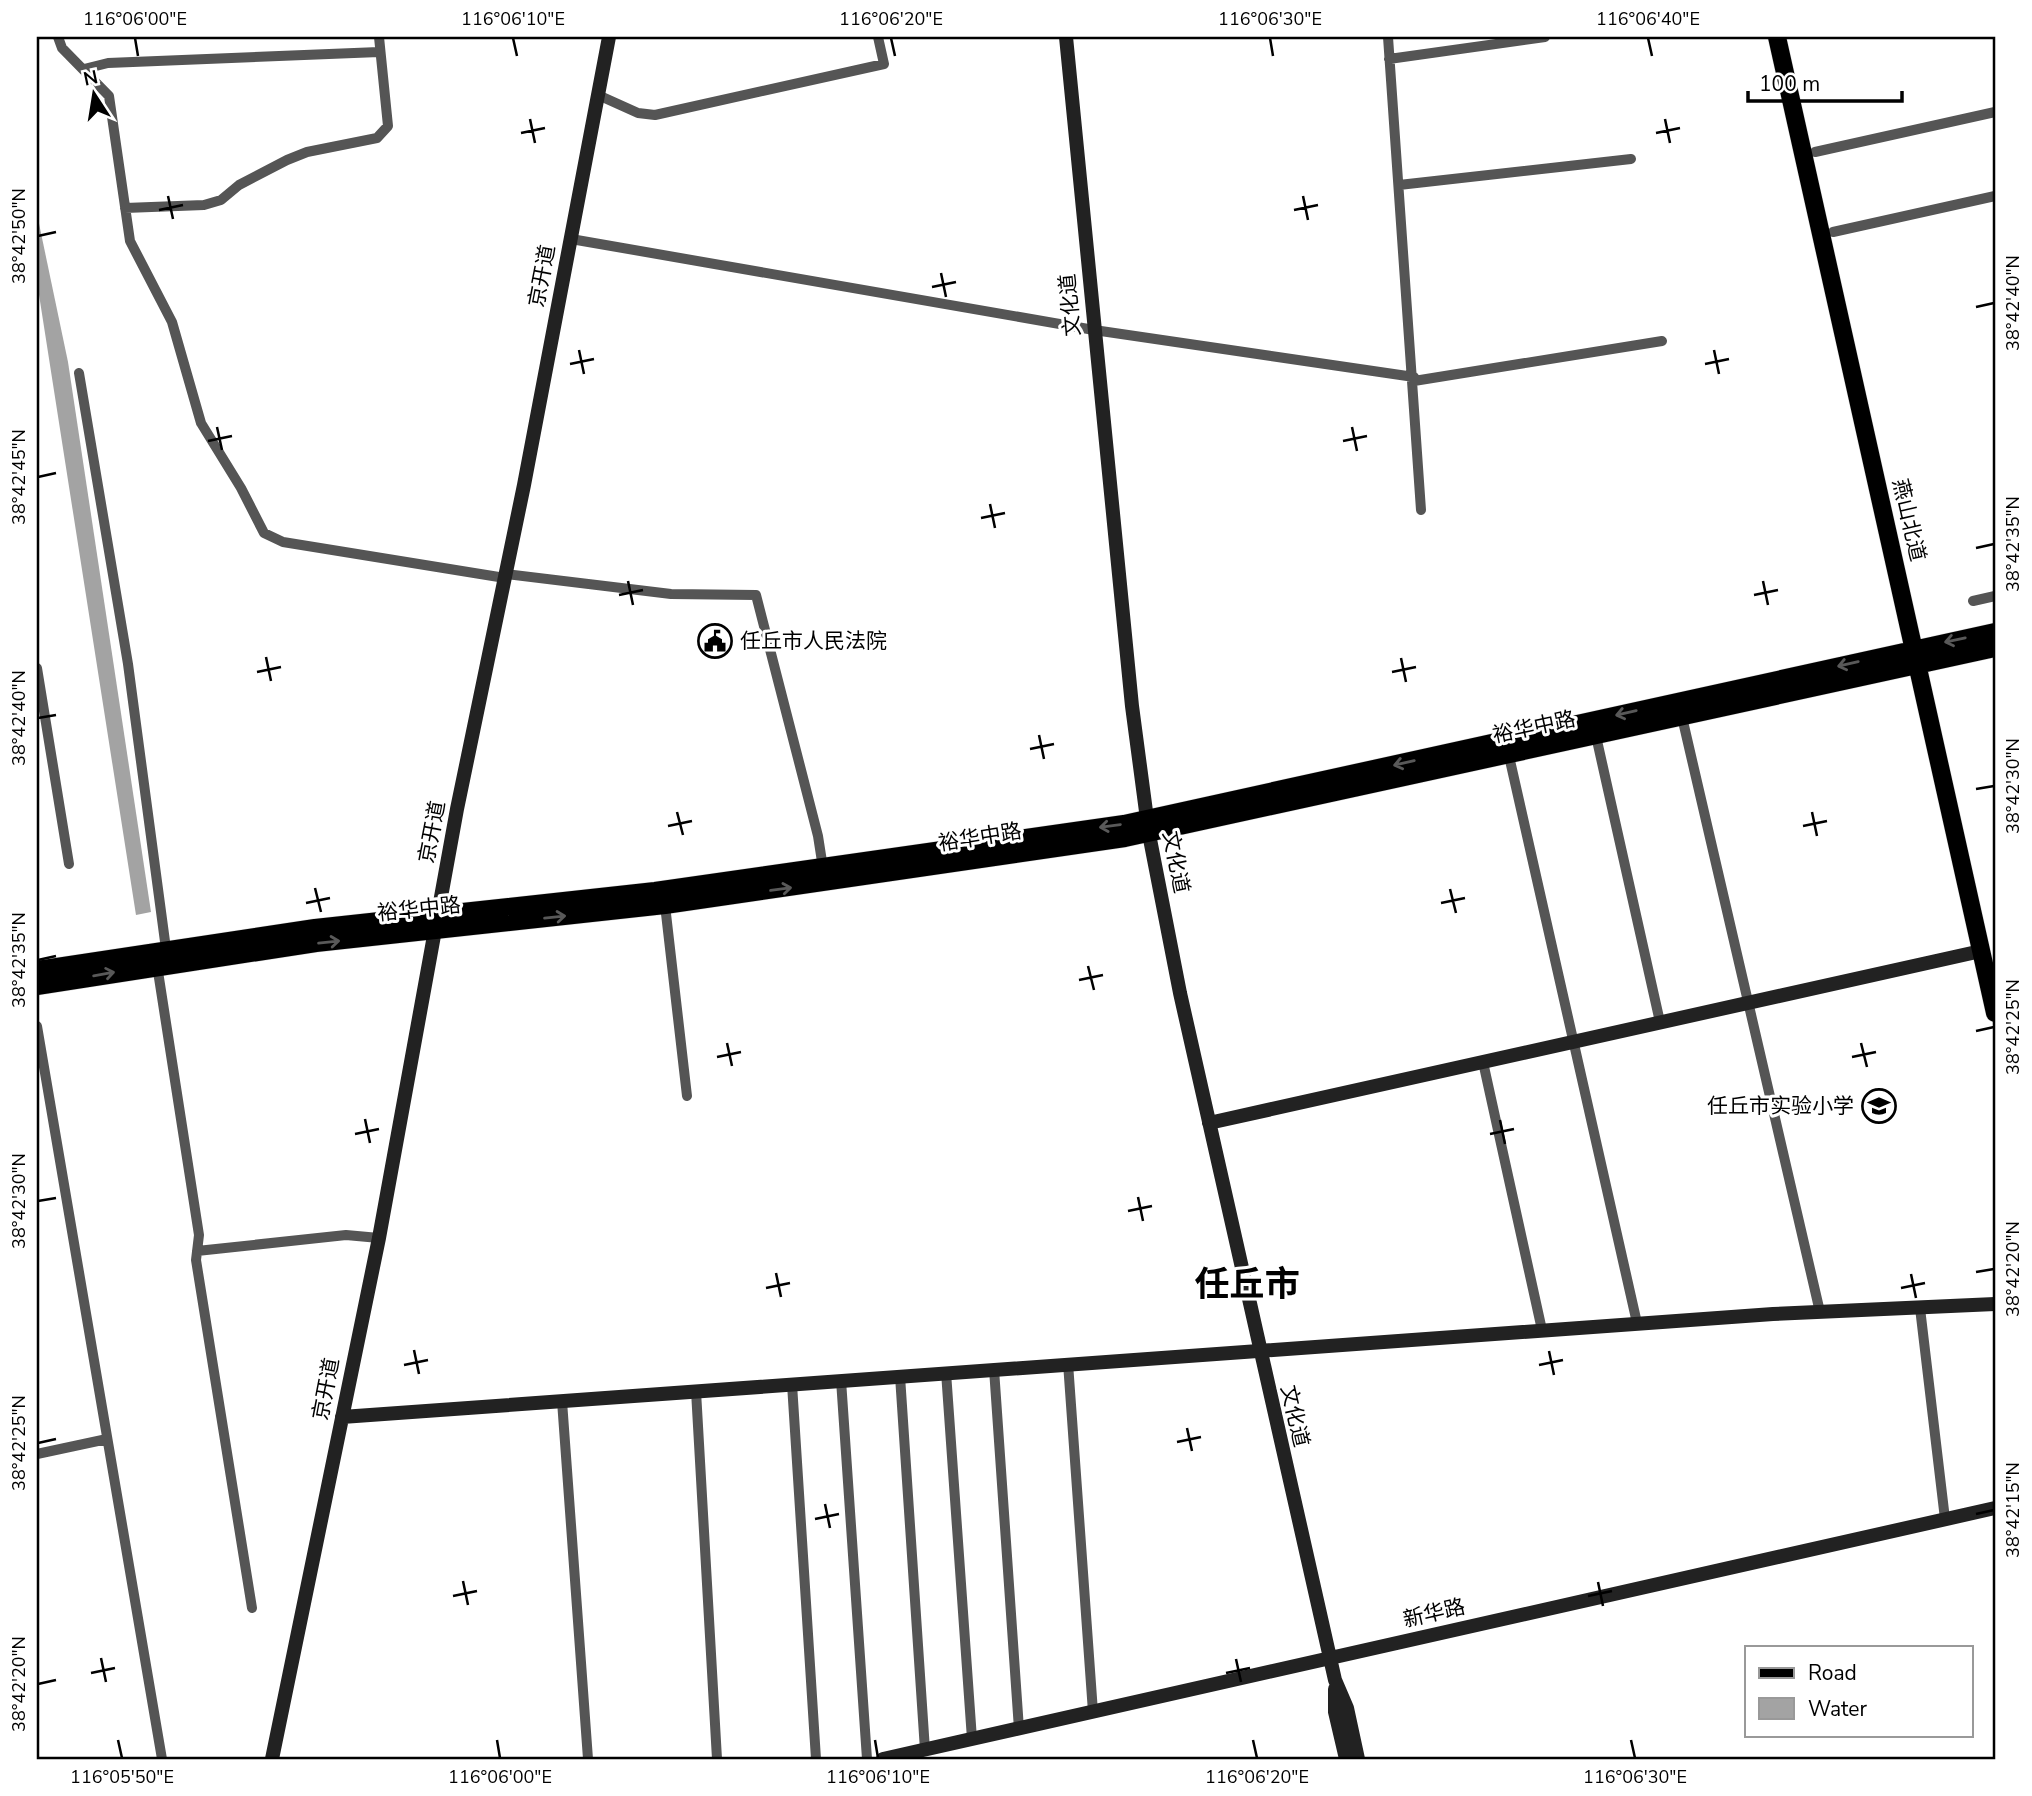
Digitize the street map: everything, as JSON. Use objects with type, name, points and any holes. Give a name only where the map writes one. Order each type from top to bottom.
[{"type":"main road","name":"京开道","points":[[272,1759],[379,1238],[437,923],[609,37]]},
{"type":"main road","name":"文化道","points":[[1066,37],[1147,827],[1209,1123],[1329,1658],[1347,1709],[1359,1759]]},
{"type":"main road","name":"燕山北道","points":[[1777,37],[1923,656]]},
{"type":"main road","name":"燕山北道","points":[[1789,37],[1988,954],[1995,1013]]},
{"type":"main road","points":[[1923,656],[1995,632]]},
{"type":"main road","points":[[1923,656],[1995,648]]},
{"type":"main road","name":"裕华中路","points":[[437,923],[665,905],[1147,827],[1509,756],[1682,717],[1923,656]]},
{"type":"main road","name":"裕华中路","points":[[37,970],[437,923],[823,868],[1147,827],[1923,656]]},
{"type":"main road","points":[[1209,1123],[1660,1022],[1988,954]]},
{"type":"main road","name":"裕华中路","points":[[37,986],[161,957]]},
{"type":"main road","points":[[342,1417],[1637,1323],[1995,1304]]},
{"type":"main road","name":"新华路","points":[[883,1759],[1995,1508]]},
{"type":"main road","name":"文化道","points":[[1335,1680],[1335,1712],[1346,1759]]},
{"type":"street","points":[[58,37],[62,48],[109,96],[130,241],[172,322],[201,423],[268,537],[505,576],[671,594],[756,595],[814,822],[823,868]]},
{"type":"street","points":[[125,208],[204,205],[221,200],[239,185],[307,152],[377,138],[388,126],[379,37]]},
{"type":"street","points":[[598,95],[638,113],[655,115],[884,64],[878,37]]},
{"type":"street","points":[[1388,37],[1414,379],[1421,510]]},
{"type":"street","points":[[1389,58],[1545,37]]},
{"type":"street","points":[[84,69],[108,63],[379,52]]},
{"type":"street","points":[[1815,152],[1995,112]]},
{"type":"street","points":[[1399,186],[1631,159]]},
{"type":"street","points":[[1833,232],[1995,196]]},
{"type":"street","points":[[571,239],[1094,330],[1414,379],[1662,341]]},
{"type":"street","points":[[79,373],[128,664],[161,957],[199,1234],[196,1260],[252,1608]]},
{"type":"street","points":[[1973,601],[1995,596]]},
{"type":"street","points":[[37,668],[69,864]]},
{"type":"street","points":[[1682,717],[1820,1312]]},
{"type":"street","points":[[1596,736],[1660,1022]]},
{"type":"street","points":[[1509,756],[1637,1323]]},
{"type":"street","points":[[665,905],[688,1096]]},
{"type":"street","points":[[37,1026],[162,1759]]},
{"type":"street","points":[[1483,1062],[1542,1330]]},
{"type":"street","points":[[197,1251],[346,1235],[379,1238]]},
{"type":"street","points":[[1920,1308],[1945,1519]]},
{"type":"street","points":[[1068,1363],[1093,1712]]},
{"type":"street","points":[[994,1369],[1018,1729]]},
{"type":"street","points":[[946,1372],[972,1739]]},
{"type":"street","points":[[900,1376],[925,1750]]},
{"type":"street","points":[[841,1380],[867,1759]]},
{"type":"street","points":[[792,1384],[816,1759]]},
{"type":"street","points":[[696,1391],[717,1759]]},
{"type":"street","points":[[562,1401],[588,1759]]},
{"type":"street","points":[[37,1454],[107,1439]]},
{"type":"water","points":[[37,214],[68,362],[151,912],[136,915],[37,282]]},
{"type":"place","name":"任丘市人民法院","points":[[715,641]]},
{"type":"place","name":"任丘市实验小学","points":[[1879,1106]]},
{"type":"district","name":"任丘市","points":[[1247,1284]]}]
